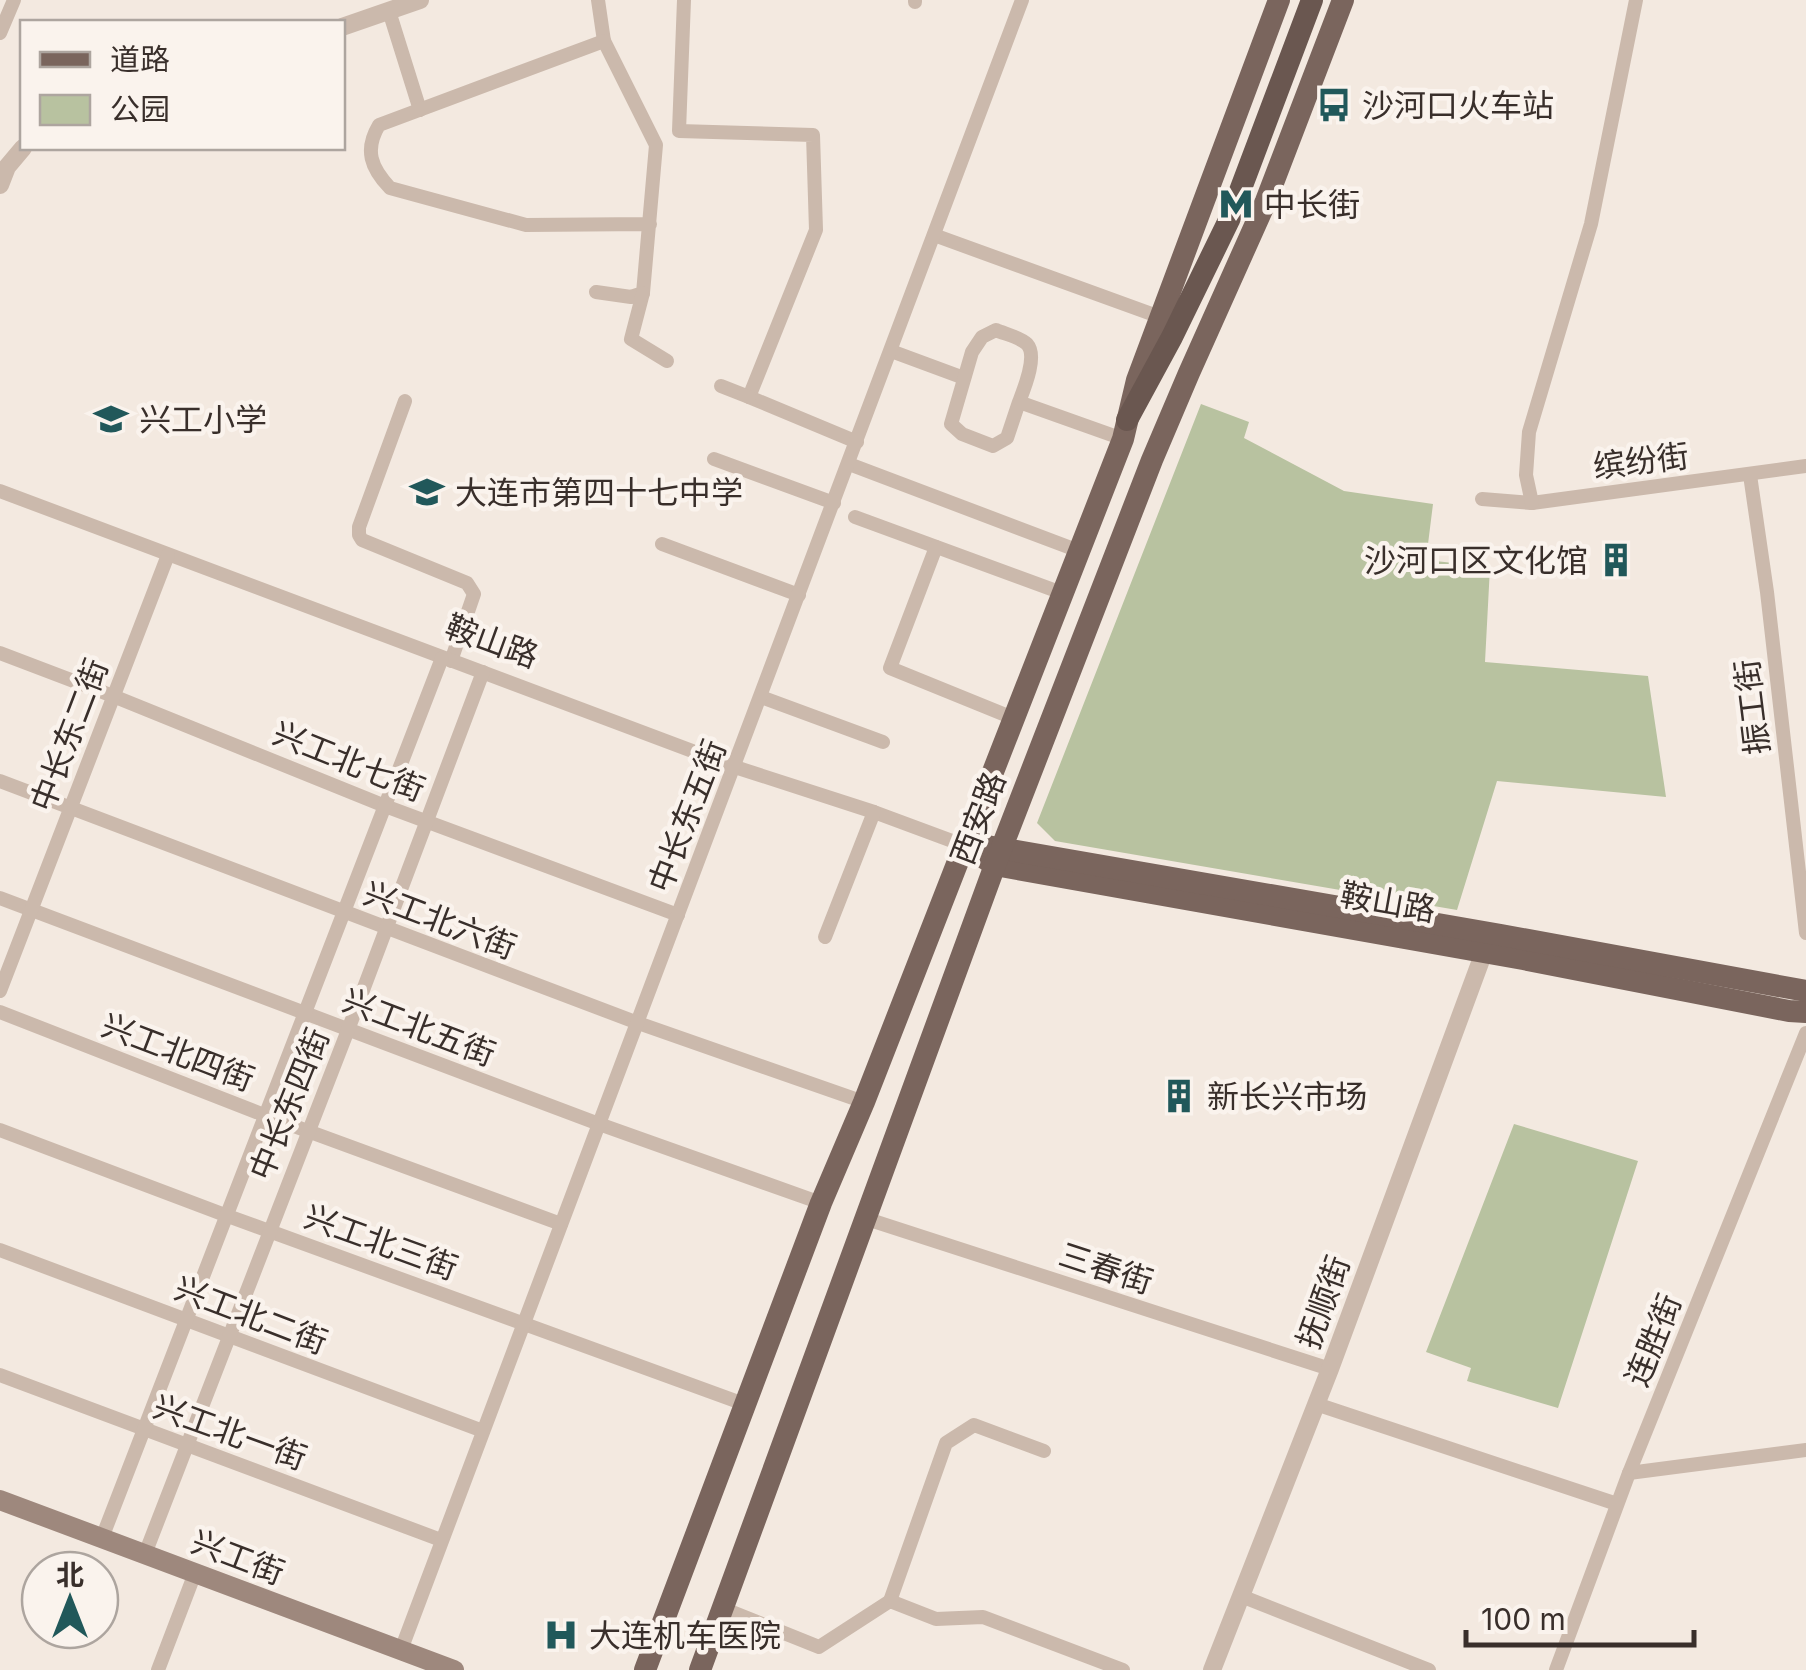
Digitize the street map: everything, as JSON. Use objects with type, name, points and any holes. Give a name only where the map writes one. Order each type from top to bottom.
[{"type":"highway","points":[[1125,430],[1166,327],[1228,220],[1312,0]]},
{"type":"main road","points":[[1166,327],[1279,0]]},
{"type":"main road","name":"西安路","points":[[700,1670],[998,856],[1152,460],[1266,201],[1342,0]]},
{"type":"main road","name":"西安路","points":[[644,1670],[821,1203],[864,1102],[1125,430]]},
{"type":"main road","name":"鞍山路","points":[[963,845],[998,856],[1806,1012]]},
{"type":"main road","name":"鞍山路","points":[[998,856],[1806,991]]},
{"type":"main road","name":"兴工街","points":[[0,1500],[454,1670]]},
{"type":"street","points":[[0,33],[14,0]]},
{"type":"street","points":[[345,27],[420,0]]},
{"type":"street","points":[[598,0],[604,41],[656,144],[642,293],[632,340],[667,361]]},
{"type":"street","points":[[684,0],[679,132],[813,136],[816,230],[750,397]]},
{"type":"street","name":"中长东五街","points":[[401,1650],[1022,0]]},
{"type":"street","points":[[1532,503],[1526,475],[1530,432],[1591,224],[1636,0]]},
{"type":"street","points":[[388,11],[420,110]]},
{"type":"street","points":[[604,41],[380,125],[371,138],[371,161],[390,188],[526,225],[650,224]]},
{"type":"street","points":[[0,185],[7,167],[21,150]]},
{"type":"street","points":[[934,235],[1166,327]]},
{"type":"street","points":[[596,292],[631,296],[642,293]]},
{"type":"street","points":[[996,330],[1026,342],[1032,351],[1020,402],[1007,438],[992,446],[962,434],[951,424],[972,352],[982,336],[996,330]]},
{"type":"street","points":[[891,351],[964,378]]},
{"type":"street","points":[[721,386],[857,442]]},
{"type":"street","name":"中长东四街","points":[[102,1538],[385,806],[474,594],[468,583],[362,540],[359,535],[405,401]]},
{"type":"street","points":[[1020,402],[1125,430]]},
{"type":"street","points":[[714,459],[834,503]]},
{"type":"street","points":[[848,464],[1079,551]]},
{"type":"street","name":"缤纷街","points":[[1482,499],[1532,503],[1806,466]]},
{"type":"street","name":"振工街","points":[[1750,475],[1806,933]]},
{"type":"street","name":"鞍山路","points":[[0,491],[734,767],[963,845]]},
{"type":"street","points":[[856,517],[1062,594]]},
{"type":"street","points":[[662,544],[800,595]]},
{"type":"street","points":[[936,547],[890,668],[1013,718]]},
{"type":"street","name":"中长东二街","points":[[0,991],[168,555]]},
{"type":"street","name":"兴工北七街","points":[[0,653],[385,806],[678,915]]},
{"type":"street","name":"中长东四街","points":[[145,1554],[482,672]]},
{"type":"street","points":[[761,696],[884,742]]},
{"type":"street","name":"兴工北六街","points":[[0,782],[638,1023],[864,1102]]},
{"type":"street","points":[[824,937],[874,812]]},
{"type":"street","name":"兴工北五街","points":[[0,898],[599,1124],[821,1203]]},
{"type":"street","name":"抚顺街","points":[[1212,1670],[1330,1369],[1484,952]]},
{"type":"street","name":"兴工北四街","points":[[0,1012],[264,1115],[561,1224]]},
{"type":"street","name":"连胜街","points":[[1556,1670],[1629,1473],[1806,1033]]},
{"type":"street","name":"兴工北三街","points":[[0,1130],[744,1404]]},
{"type":"street","name":"三春街","points":[[864,1218],[1330,1369]]},
{"type":"street","name":"兴工北二街","points":[[0,1250],[482,1431]]},
{"type":"street","name":"兴工北一街","points":[[0,1376],[441,1540]]},
{"type":"street","points":[[1316,1404],[1617,1504]]},
{"type":"street","points":[[722,1608],[819,1647],[890,1601],[946,1443],[974,1426],[1044,1451]]},
{"type":"street","points":[[1629,1473],[1806,1450]]},
{"type":"street","points":[[158,1670],[194,1573]]},
{"type":"street","points":[[1241,1596],[1429,1670]]},
{"type":"street","points":[[890,1601],[936,1619],[982,1618],[1122,1670]]},
{"type":"green space","points":[[1201,404],[1249,422],[1244,438],[1344,491],[1433,504],[1426,560],[1490,567],[1485,662],[1648,676],[1666,797],[1497,781],[1457,910],[1055,841],[1037,823]]},
{"type":"green space","points":[[1514,1124],[1638,1161],[1558,1408],[1467,1381],[1471,1368],[1426,1352]]},
{"type":"place","name":"沙河口火车站","points":[[1334,105]]},
{"type":"place","name":"中长街","points":[[1236,204]]},
{"type":"place","name":"兴工小学","points":[[111,419]]},
{"type":"place","name":"大连市第四十七中学","points":[[427,492]]},
{"type":"place","name":"沙河口区文化馆","points":[[1616,560]]},
{"type":"place","name":"新长兴市场","points":[[1179,1096]]},
{"type":"place","name":"大连机车医院","points":[[561,1635]]}]
